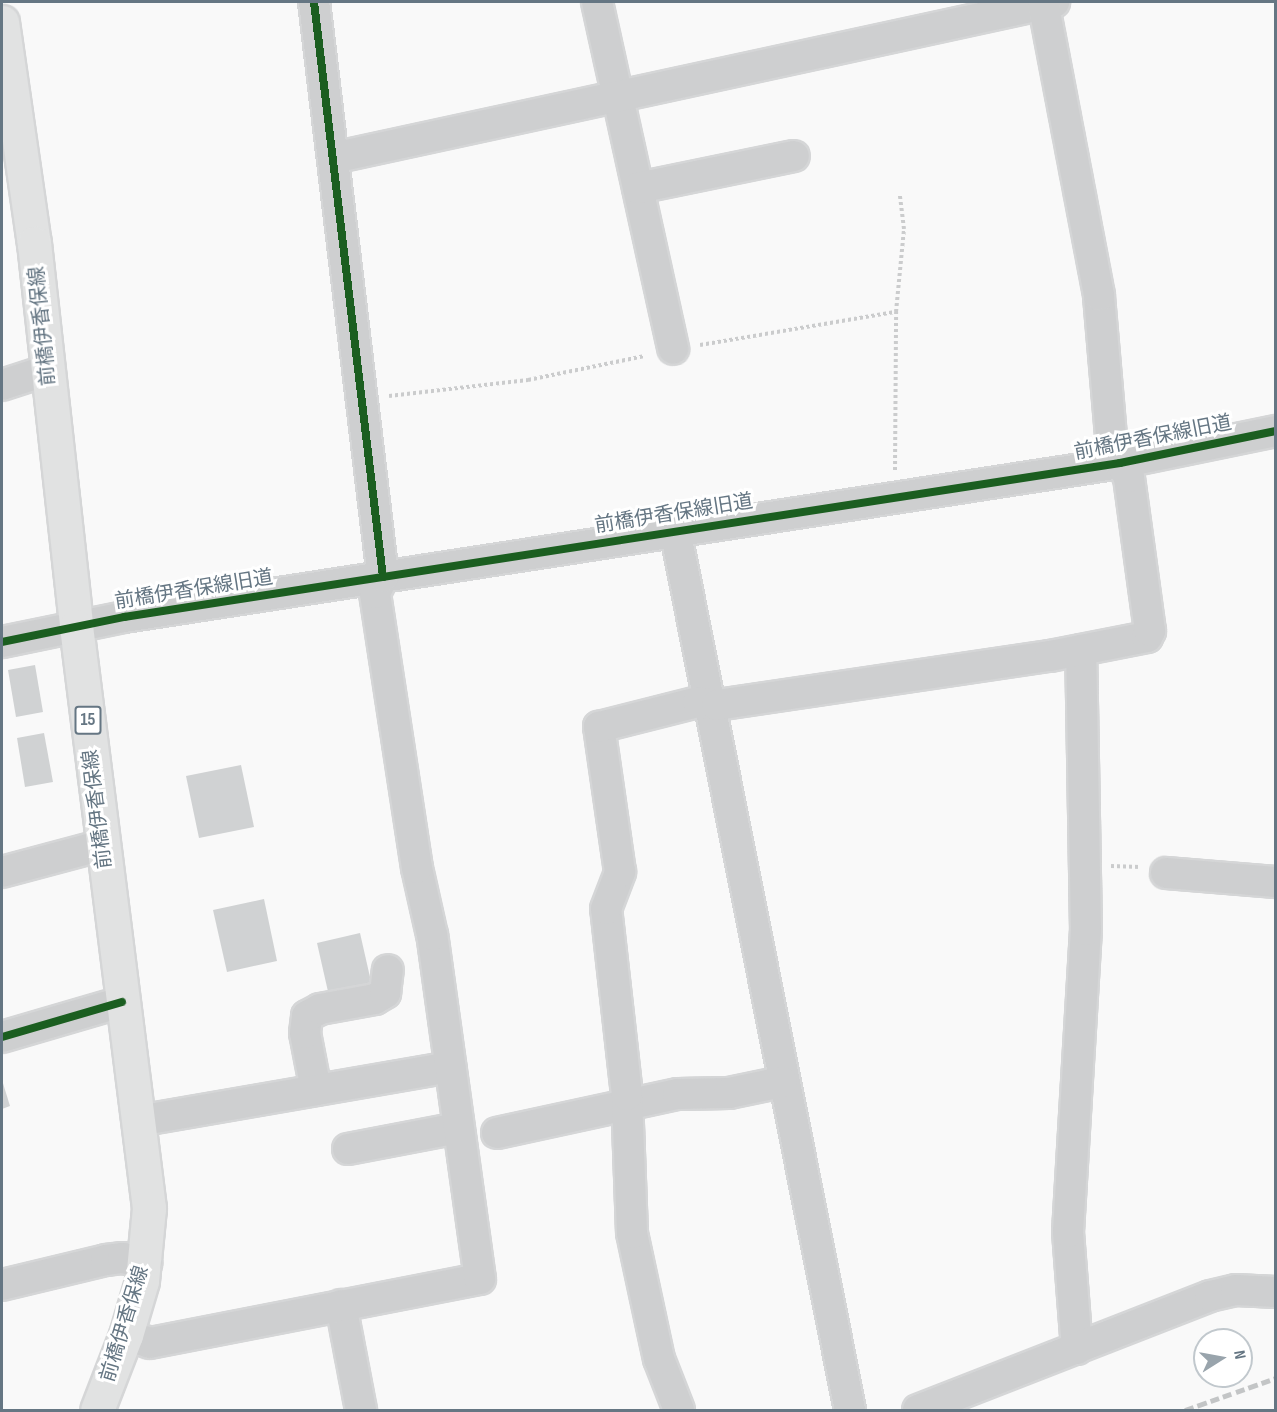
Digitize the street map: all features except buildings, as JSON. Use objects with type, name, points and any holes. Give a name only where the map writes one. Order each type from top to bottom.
[{"type":"main road","name":"前橋伊香保線","points":[[2,22],[48,370],[76,626],[149,1208],[146,1263],[126,1335],[97,1410]]},
{"type":"street","points":[[126,1335],[150,1343],[480,1279],[450,1067],[375,593],[383,577],[314,2]]},
{"type":"street","points":[[597,2],[674,350]]},
{"type":"street","points":[[333,158],[1046,2],[1099,295],[1112,448],[1129,477],[1150,631],[1147,638],[1081,650],[709,703],[609,722],[599,727],[598,733],[620,872],[606,909],[626,1106],[637,1270],[659,1359],[679,1410]]},
{"type":"street","points":[[638,188],[794,156]]},
{"type":"street","points":[[2,385],[48,370]]},
{"type":"street","name":"前橋伊香保線旧道","points":[[2,642],[76,626],[675,530],[1120,463],[1275,431]]},
{"type":"street","points":[[675,530],[782,1082],[850,1410]]},
{"type":"street","points":[[1077,1349],[1068,1232],[1086,930],[1081,650]]},
{"type":"street","points":[[2,872],[103,845]]},
{"type":"street","points":[[1166,873],[1275,882]]},
{"type":"street","points":[[316,1090],[305,1033],[307,1016],[320,1009],[375,999],[385,993],[388,970]]},
{"type":"street","points":[[2,1037],[122,1002]]},
{"type":"street","points":[[138,1121],[450,1067]]},
{"type":"street","points":[[497,1133],[678,1094],[729,1093],[782,1082]]},
{"type":"street","points":[[348,1149],[458,1128]]},
{"type":"street","points":[[2,1285],[106,1260],[123,1258],[146,1263]]},
{"type":"street","points":[[918,1410],[1210,1296],[1236,1290],[1275,1292]]},
{"type":"street","points":[[341,1305],[361,1410]]},
{"type":"path","points":[[897,497],[896,312],[904,229],[900,195]]},
{"type":"path","points":[[362,400],[528,380],[674,350],[896,312]]},
{"type":"path","points":[[1085,866],[1157,867],[1166,873]]},
{"type":"railway","points":[[1185,1410],[1276,1378]]},
{"type":"cycle path","points":[[314,2],[383,577]]},
{"type":"cycle path","points":[[2,642],[124,617],[1120,463],[1276,431]]},
{"type":"cycle path","points":[[2,1037],[122,1002]]}]
